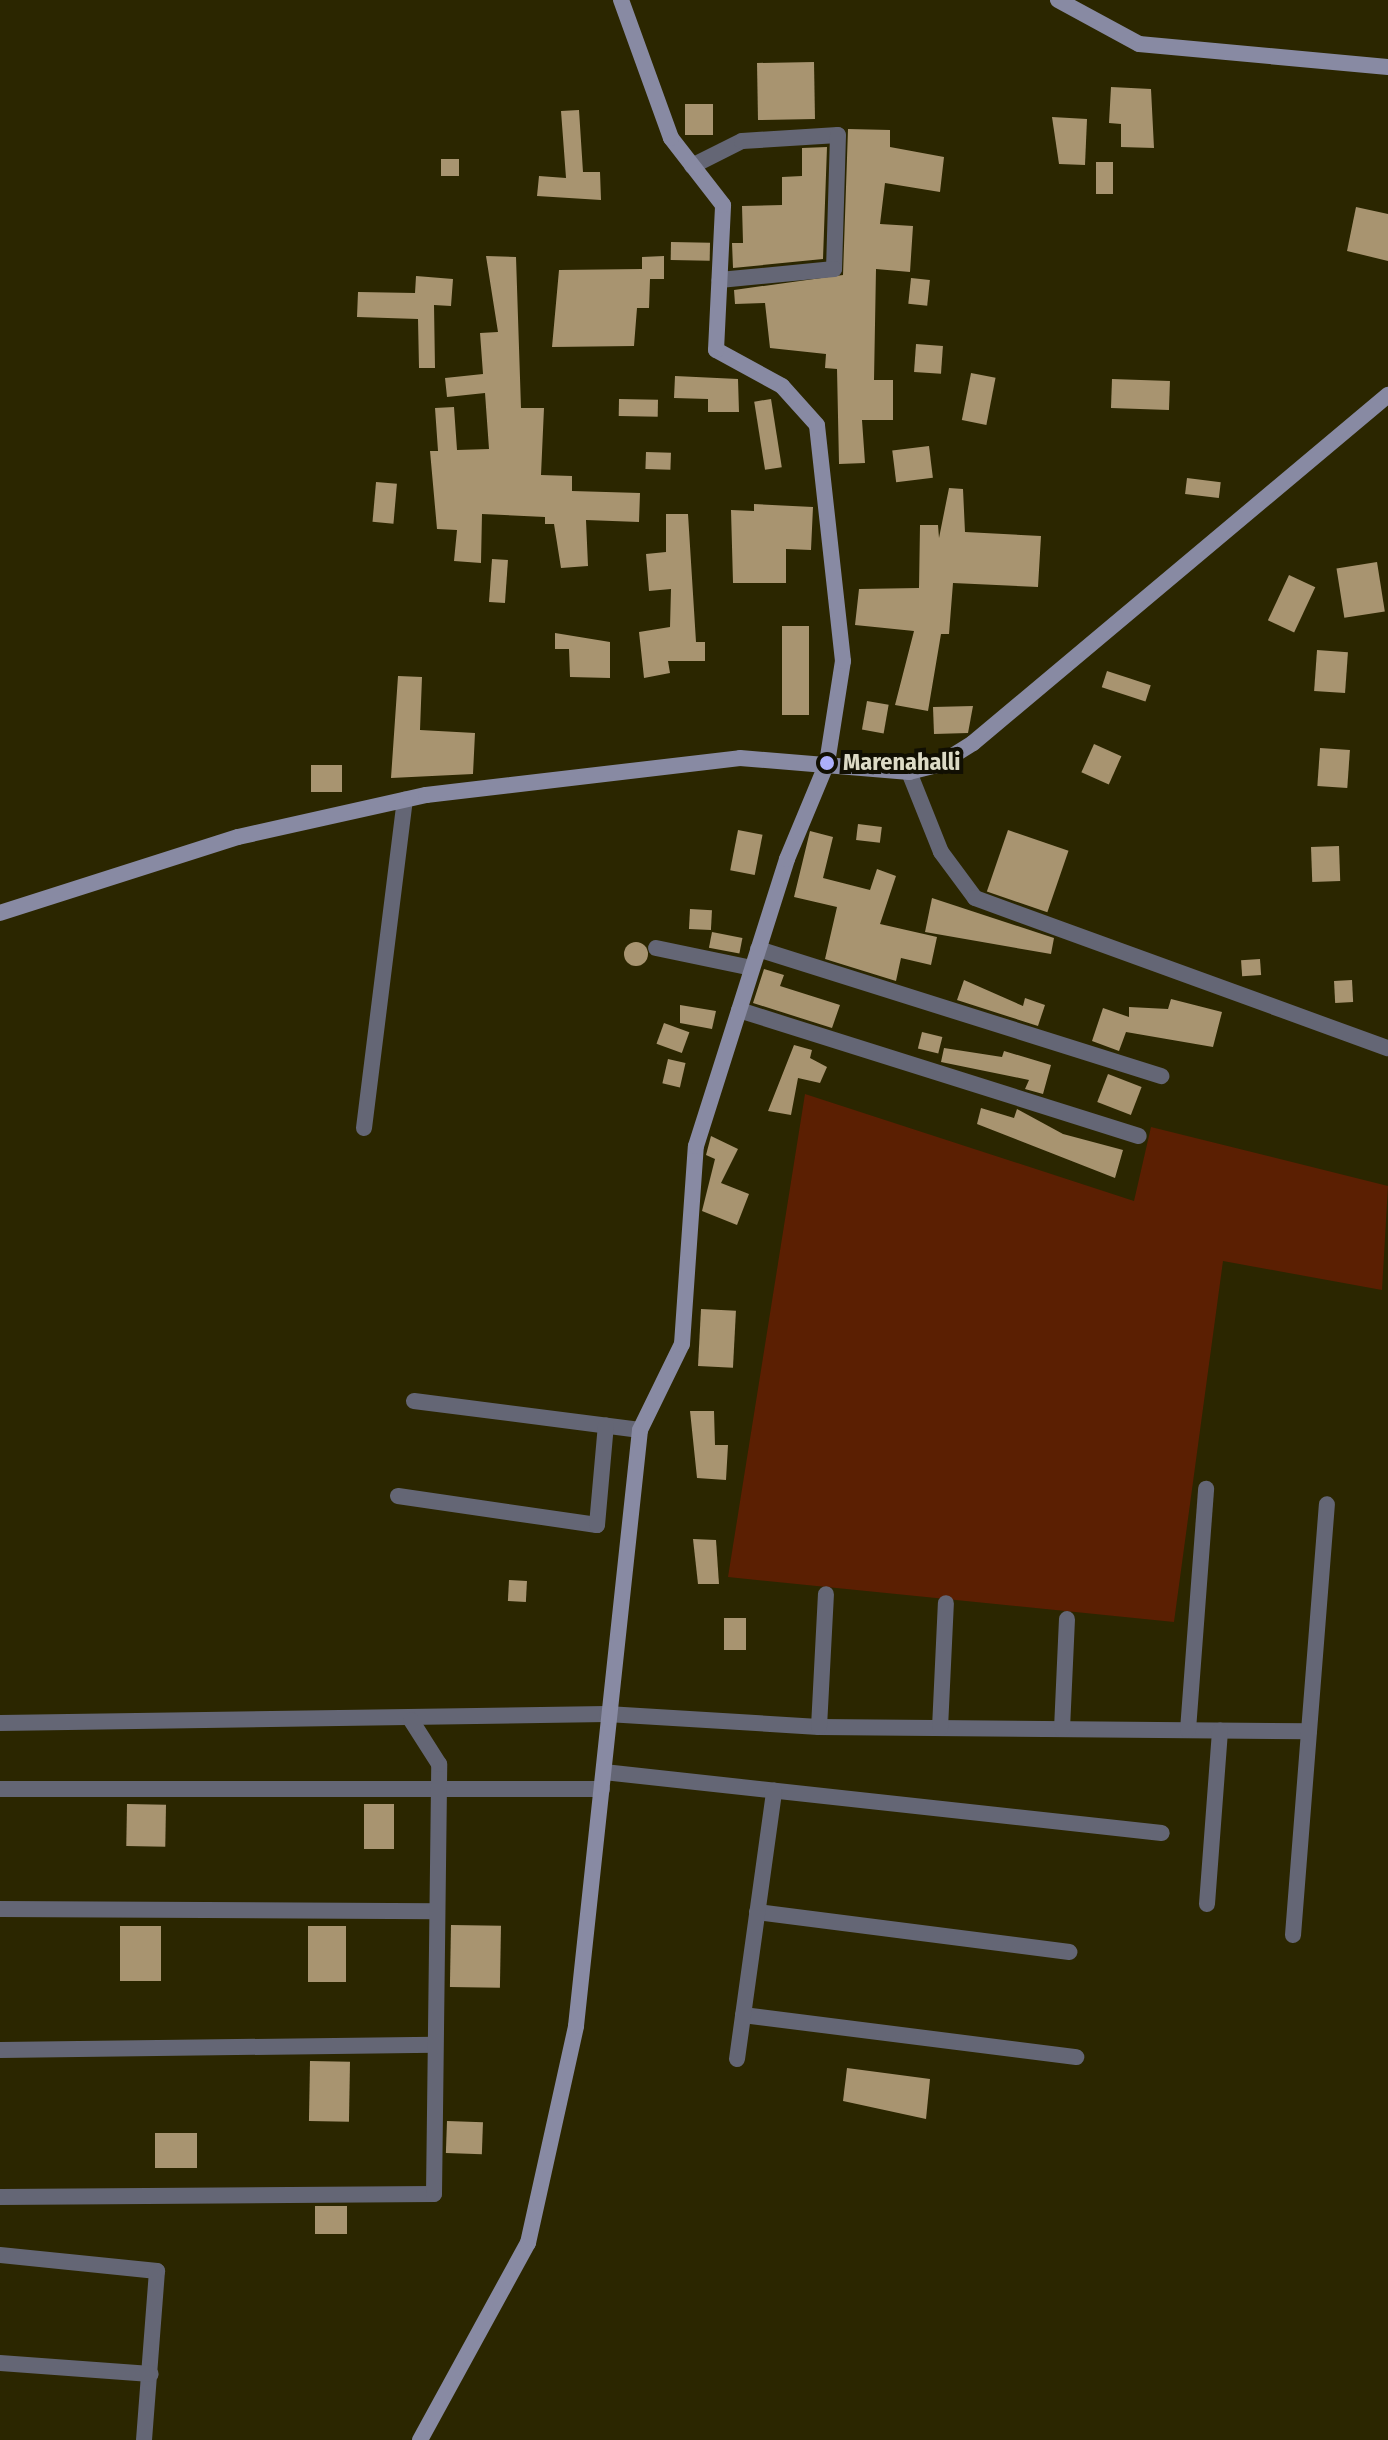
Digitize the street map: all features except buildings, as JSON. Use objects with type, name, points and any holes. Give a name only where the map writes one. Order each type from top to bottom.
[{"type":"street","points":[[420,2440],[528,2243],[576,2026],[603,1781],[607,1714],[640,1430],[682,1344],[696,1146],[758,949],[827,763],[843,661],[817,425],[782,386],[716,350],[723,205],[671,138],[621,0]]},
{"type":"street","points":[[1058,0],[1139,44],[1388,67]]},
{"type":"street","points":[[692,166],[742,141],[838,135],[834,269],[720,280]]},
{"type":"street","points":[[0,913],[238,837],[405,800],[740,758],[909,772],[973,743],[1388,395]]},
{"type":"street","points":[[909,772],[941,852],[975,898],[1388,1048]]},
{"type":"street","points":[[364,1128],[405,800]]},
{"type":"street","points":[[656,948],[752,968]]},
{"type":"street","points":[[758,949],[1161,1076]]},
{"type":"street","points":[[739,1010],[1139,1136]]},
{"type":"street","points":[[414,1401],[640,1430]]},
{"type":"street","points":[[398,1496],[597,1525],[606,1425]]},
{"type":"street","points":[[1188,1730],[1206,1489]]},
{"type":"street","points":[[1293,1935],[1327,1504]]},
{"type":"street","points":[[819,1727],[826,1594]]},
{"type":"street","points":[[940,1728],[946,1603]]},
{"type":"street","points":[[1062,1729],[1067,1619]]},
{"type":"street","points":[[0,1723],[411,1720],[607,1714],[819,1727],[1309,1731]]},
{"type":"street","points":[[0,2197],[434,2194],[439,1764],[411,1720]]},
{"type":"street","points":[[1207,1904],[1220,1730]]},
{"type":"street","points":[[0,1789],[438,1788],[603,1781],[774,1791],[1162,1833]]},
{"type":"street","points":[[737,2059],[774,1791]]},
{"type":"street","points":[[0,1909],[437,1911]]},
{"type":"street","points":[[757,1912],[1069,1952]]},
{"type":"street","points":[[743,2015],[1076,2057]]},
{"type":"street","points":[[0,2050],[435,2045]]},
{"type":"street","points":[[0,2255],[157,2271],[144,2440]]},
{"type":"street","points":[[0,2363],[151,2374]]},
{"type":"shaded area","points":[[805,1094],[1134,1201],[1151,1127],[1388,1186],[1382,1290],[1223,1261],[1174,1622],[728,1577]]},
{"type":"place","name":"Marenahalli","points":[[827,763]]}]
